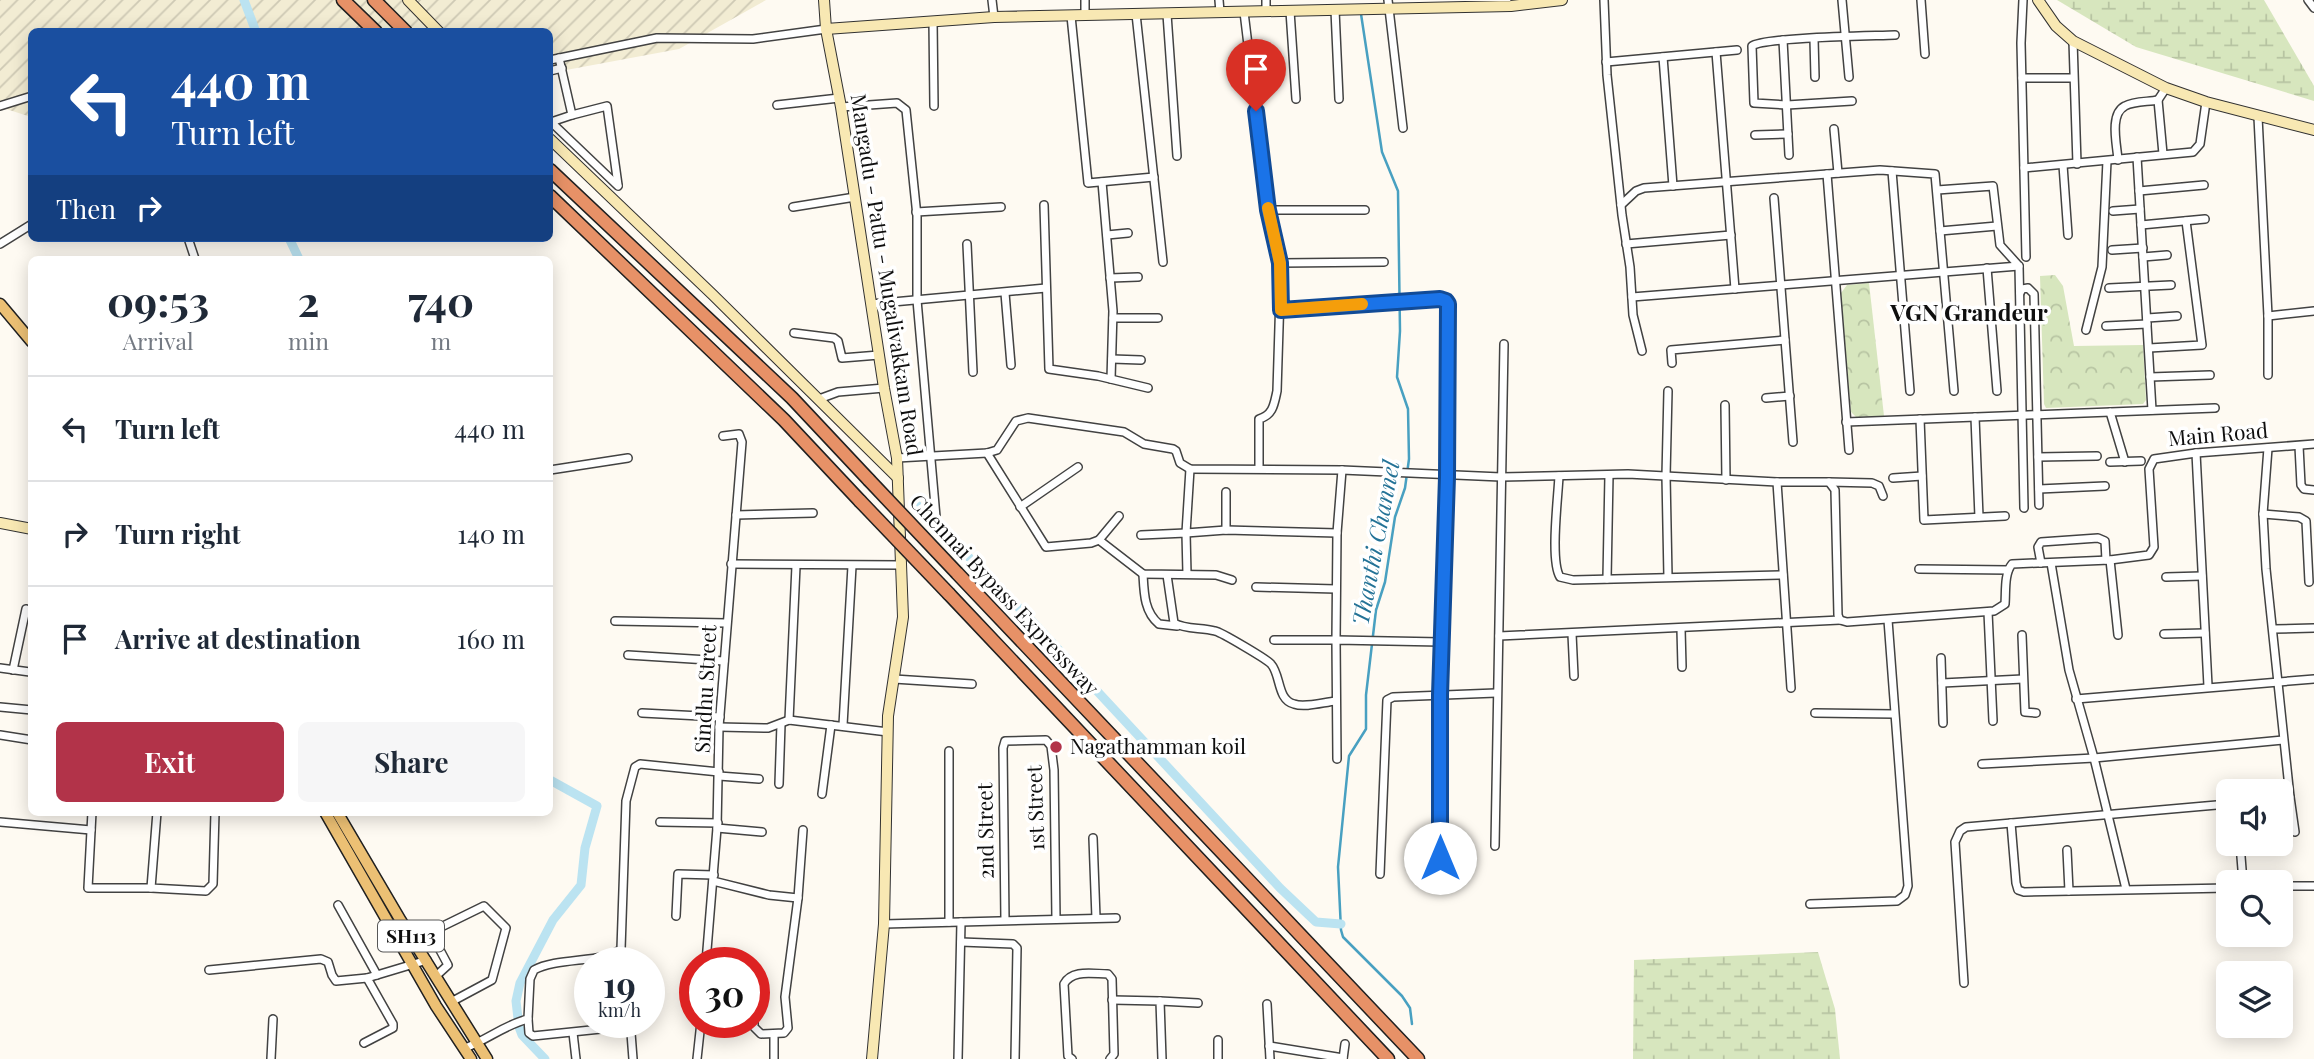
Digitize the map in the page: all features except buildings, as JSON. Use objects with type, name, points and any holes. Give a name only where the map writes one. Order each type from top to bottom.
[{"type":"highway","points":[[343,0],[372,28]]},
{"type":"highway","points":[[374,0],[402,28]]},
{"type":"highway","name":"Chennai Bypass Expressway","points":[[553,173],[792,398],[1418,1059]]},
{"type":"highway","name":"Chennai Bypass Expressway","points":[[553,199],[784,420],[1388,1059]]},
{"type":"main road","points":[[0,304],[28,337]]},
{"type":"main road","name":"SH113","points":[[328,816],[436,1006],[471,1059]]},
{"type":"main road","name":"SH113","points":[[339,816],[487,1059]]},
{"type":"street","points":[[408,0],[435,28]]},
{"type":"street","name":"Mangadu - Pattu - Mugalivakkam Road","points":[[824,0],[826,29],[897,458],[902,565],[904,617],[888,732],[884,924],[872,1059]]},
{"type":"street","points":[[992,0],[993,17]]},
{"type":"street","points":[[1084,0],[1086,15]]},
{"type":"street","points":[[1219,0],[1220,12]]},
{"type":"street","points":[[553,59],[657,38],[753,39],[826,29],[993,17],[1244,12],[1266,6],[1290,11],[1323,5],[1335,10],[1388,4],[1562,0]]},
{"type":"street","points":[[1604,0],[1606,62],[1621,205],[1632,297],[1642,351]]},
{"type":"street","points":[[1842,0],[1849,77]]},
{"type":"street","points":[[1921,0],[1925,54]]},
{"type":"street","points":[[2023,0],[2026,257]]},
{"type":"street","points":[[2038,0],[2056,26],[2073,41],[2166,88],[2258,117],[2314,130]]},
{"type":"street","points":[[2308,0],[2314,8]]},
{"type":"street","points":[[1388,4],[1403,128]]},
{"type":"street","points":[[1335,10],[1339,99]]},
{"type":"street","points":[[1290,11],[1296,99]]},
{"type":"street","points":[[1244,12],[1268,210],[1280,263],[1281,310],[1277,391],[1273,409],[1266,417],[1259,419],[1259,468]]},
{"type":"street","points":[[1136,14],[1163,262]]},
{"type":"street","points":[[1167,14],[1178,156]]},
{"type":"street","points":[[1071,16],[1088,183],[1154,177]]},
{"type":"street","points":[[933,22],[934,106]]},
{"type":"street","points":[[1852,101],[1787,105],[1755,103],[1751,50],[1754,43],[1895,35]]},
{"type":"street","points":[[1814,39],[1815,77]]},
{"type":"street","points":[[1783,40],[1789,155]]},
{"type":"street","points":[[2073,41],[2077,164]]},
{"type":"street","points":[[1606,62],[1737,50]]},
{"type":"street","points":[[1716,52],[1735,289]]},
{"type":"street","points":[[1663,57],[1673,186]]},
{"type":"street","points":[[559,58],[572,115]]},
{"type":"street","points":[[553,70],[562,68]]},
{"type":"street","points":[[2022,78],[2073,78]]},
{"type":"street","points":[[2163,154],[2158,100],[2166,88]]},
{"type":"street","points":[[0,106],[28,97]]},
{"type":"street","points":[[2118,160],[2115,120],[2118,111],[2131,104],[2158,100]]},
{"type":"street","points":[[2024,168],[2107,162],[2196,150],[2200,144],[2206,102]]},
{"type":"street","points":[[777,105],[897,103],[904,107],[916,212],[916,300],[936,517]]},
{"type":"street","points":[[553,120],[607,106],[618,186],[553,124]]},
{"type":"street","points":[[2258,117],[2268,316],[2268,375]]},
{"type":"street","points":[[1835,130],[1838,173]]},
{"type":"street","points":[[1755,135],[1788,134]]},
{"type":"street","points":[[553,142],[898,478]]},
{"type":"street","points":[[2137,157],[2152,410]]},
{"type":"street","points":[[2086,330],[2102,267],[2107,162]]},
{"type":"street","points":[[2063,165],[2068,234]]},
{"type":"street","points":[[1621,205],[1639,189],[1838,173],[1892,171],[1935,174],[1954,391]]},
{"type":"street","points":[[1892,171],[1910,391]]},
{"type":"street","points":[[1827,174],[1849,450]]},
{"type":"street","points":[[1102,182],[1113,318],[1111,379]]},
{"type":"street","points":[[2139,191],[2204,185]]},
{"type":"street","points":[[1937,190],[1993,186],[2000,245],[2019,266],[2024,508]]},
{"type":"street","points":[[793,208],[855,197]]},
{"type":"street","points":[[1774,198],[1793,443]]},
{"type":"street","points":[[1044,205],[1049,369],[1148,387]]},
{"type":"street","points":[[916,212],[1001,207]]},
{"type":"street","points":[[2113,211],[2140,209]]},
{"type":"street","points":[[1268,210],[1365,211]]},
{"type":"street","points":[[2141,225],[2205,219]]},
{"type":"street","points":[[2149,348],[2202,345],[2186,221]]},
{"type":"street","points":[[0,244],[28,226]]},
{"type":"street","points":[[1940,231],[1997,226]]},
{"type":"street","points":[[1107,235],[1128,233]]},
{"type":"street","points":[[1626,244],[1731,235]]},
{"type":"street","points":[[967,244],[974,372]]},
{"type":"street","points":[[2112,250],[2143,248]]},
{"type":"street","points":[[2143,257],[2167,256]]},
{"type":"street","points":[[1280,263],[1384,262]]},
{"type":"street","points":[[1632,297],[2019,266]]},
{"type":"street","points":[[1987,268],[1997,391]]},
{"type":"street","points":[[1110,278],[1138,277]]},
{"type":"street","points":[[2109,288],[2171,285]]},
{"type":"street","points":[[871,304],[1046,289]]},
{"type":"street","points":[[2020,298],[2022,289],[2033,290],[2039,505]]},
{"type":"street","points":[[1005,293],[1011,365]]},
{"type":"street","points":[[1281,310],[1440,299],[1448,304],[1447,477],[1440,695],[1440,885]]},
{"type":"street","points":[[2268,316],[2314,311]]},
{"type":"street","points":[[2106,326],[2177,316]]},
{"type":"street","points":[[1113,318],[1158,318]]},
{"type":"street","points":[[794,333],[834,338],[838,341],[842,358],[879,355]]},
{"type":"street","points":[[1672,363],[1671,350],[1786,341]]},
{"type":"street","points":[[1495,846],[1504,344]]},
{"type":"street","points":[[1112,359],[1141,360]]},
{"type":"street","points":[[2150,377],[2210,375]]},
{"type":"street","points":[[819,400],[832,393],[884,388]]},
{"type":"street","points":[[1668,391],[1668,577]]},
{"type":"street","points":[[1766,398],[1790,396]]},
{"type":"street","points":[[1725,405],[1726,480]]},
{"type":"street","points":[[1846,422],[2215,408]]},
{"type":"street","points":[[2110,412],[2125,462]]},
{"type":"street","points":[[1975,417],[1979,517]]},
{"type":"street","points":[[897,458],[987,453],[997,450],[1016,421],[1028,418],[1125,432],[1144,444],[1173,449],[1180,463],[1190,469],[1259,468],[1447,477],[1666,476],[1777,482],[1872,483],[1879,486],[1883,496]]},
{"type":"street","points":[[1920,419],[1924,520],[2005,516]]},
{"type":"street","name":"Sindhu Street","points":[[707,947],[717,826],[719,727],[741,437],[736,433],[723,436]]},
{"type":"street","name":"Main Road","points":[[1919,569],[2008,570],[2012,564],[2108,560],[2151,553],[2154,547],[2149,469],[2152,462],[2159,457],[2314,444]]},
{"type":"street","points":[[2299,446],[2301,485],[2304,489],[2314,490]]},
{"type":"street","points":[[2268,448],[2263,514],[2266,569],[2288,779]]},
{"type":"street","points":[[987,453],[1046,547],[1099,540],[1119,516]]},
{"type":"street","points":[[2196,453],[2208,686]]},
{"type":"street","points":[[2038,457],[2097,456]]},
{"type":"street","points":[[553,470],[628,458]]},
{"type":"street","points":[[2110,462],[2141,461]]},
{"type":"street","points":[[1020,507],[1078,467]]},
{"type":"street","points":[[1186,574],[1190,469]]},
{"type":"street","points":[[1337,759],[1336,589],[1342,471]]},
{"type":"street","points":[[1607,579],[1609,475]]},
{"type":"street","points":[[1559,476],[1555,553],[1557,572],[1564,579],[1783,575]]},
{"type":"street","points":[[1893,478],[1922,477]]},
{"type":"street","points":[[1777,482],[1791,688]]},
{"type":"street","points":[[1829,482],[1835,490],[1840,620]]},
{"type":"street","points":[[2039,489],[2105,486]]},
{"type":"street","points":[[1226,492],[1227,530]]},
{"type":"street","points":[[736,515],[813,513]]},
{"type":"street","points":[[2263,514],[2299,517],[2306,521],[2309,582]]},
{"type":"street","points":[[0,523],[28,528]]},
{"type":"street","points":[[1141,535],[1227,530],[1337,533]]},
{"type":"street","points":[[2041,563],[2038,547],[2041,542],[2098,538],[2105,541],[2118,635]]},
{"type":"street","points":[[1099,540],[1143,574],[1216,575],[1232,580]]},
{"type":"street","points":[[2051,563],[2068,670],[2109,813],[2126,889]]},
{"type":"street","points":[[730,565],[902,565]]},
{"type":"street","points":[[779,784],[796,566]]},
{"type":"street","points":[[843,725],[852,566]]},
{"type":"street","points":[[1499,636],[1787,622],[1888,620],[1988,612],[2001,609],[2006,604],[2008,570]]},
{"type":"street","points":[[1143,574],[1144,593],[1150,614],[1159,624],[1220,633],[1264,658],[1277,672],[1284,697],[1291,704],[1336,701]]},
{"type":"street","points":[[1167,575],[1172,617],[1177,625]]},
{"type":"street","points":[[2166,577],[2202,576]]},
{"type":"street","points":[[1256,587],[1336,589]]},
{"type":"street","points":[[13,670],[26,609]]},
{"type":"street","points":[[1988,612],[1993,722]]},
{"type":"street","points":[[1810,904],[1897,901],[1905,895],[1908,886],[1888,620]]},
{"type":"street","points":[[615,621],[726,623]]},
{"type":"street","points":[[2274,629],[2314,628]]},
{"type":"street","points":[[1681,629],[1682,667]]},
{"type":"street","points":[[2164,634],[2205,633]]},
{"type":"street","points":[[1572,634],[1574,676]]},
{"type":"street","points":[[2022,635],[2025,712],[2036,713]]},
{"type":"street","points":[[1274,640],[1441,642]]},
{"type":"street","points":[[628,656],[724,661]]},
{"type":"street","points":[[1941,658],[1943,723]]},
{"type":"street","points":[[0,668],[28,672]]},
{"type":"street","points":[[2076,699],[2314,678]]},
{"type":"street","points":[[894,679],[972,684]]},
{"type":"street","points":[[1942,683],[2023,679]]},
{"type":"street","points":[[1380,874],[1385,704],[1393,697],[1496,693]]},
{"type":"street","points":[[0,707],[28,710]]},
{"type":"street","points":[[642,713],[720,717]]},
{"type":"street","points":[[1815,713],[1894,714]]},
{"type":"street","points":[[719,727],[768,728],[785,722],[843,725],[888,732]]},
{"type":"street","points":[[822,794],[831,725]]},
{"type":"street","points":[[0,735],[28,739]]},
{"type":"street","name":"1st Street","points":[[1005,741],[1046,740],[1051,746],[1055,800],[1056,919]]},
{"type":"street","points":[[1982,764],[2094,758],[2283,740]]},
{"type":"street","name":"2nd Street","points":[[1005,741],[1005,920]]},
{"type":"street","points":[[949,751],[949,922]]},
{"type":"street","points":[[633,1059],[631,1033],[620,1027],[533,1036],[526,1020],[530,979],[534,970],[558,962],[612,955],[621,949],[626,801],[635,767],[640,764],[759,779]]},
{"type":"street","points":[[1964,983],[1955,842],[1960,831],[1966,827],[2216,804]]},
{"type":"street","points":[[92,816],[88,888],[206,891],[212,887],[215,816]]},
{"type":"street","points":[[151,888],[157,816]]},
{"type":"street","points":[[2293,818],[2295,832]]},
{"type":"street","points":[[0,822],[91,830]]},
{"type":"street","points":[[660,822],[762,832]]},
{"type":"street","points":[[2011,823],[2015,883],[2018,890],[2024,892],[2216,888]]},
{"type":"street","points":[[770,1035],[783,1033],[788,1028],[785,997],[799,898],[803,830]]},
{"type":"street","points":[[1093,838],[1096,918]]},
{"type":"street","points":[[2067,850],[2069,891]]},
{"type":"street","points":[[676,916],[678,874],[713,878],[769,895],[799,898]]},
{"type":"street","points":[[2293,886],[2314,886]]},
{"type":"street","points":[[338,905],[377,975]]},
{"type":"street","points":[[436,976],[448,965],[433,937],[439,928],[484,906],[506,928],[492,981],[451,1002]]},
{"type":"street","points":[[884,924],[1116,918]]},
{"type":"street","points":[[958,1059],[961,922]]},
{"type":"street","points":[[961,942],[1013,943],[1017,948],[1015,1059]]},
{"type":"street","points":[[209,970],[325,959],[336,981],[340,982],[367,978],[427,960]]},
{"type":"street","points":[[1072,1059],[1068,1056],[1064,984],[1074,974],[1108,974],[1112,979],[1114,1050],[1110,1059]]},
{"type":"street","points":[[364,1043],[394,1026],[367,978]]},
{"type":"street","points":[[1112,1000],[1198,1003]]},
{"type":"street","points":[[1160,1001],[1163,1059]]},
{"type":"street","points":[[1267,1004],[1270,1059]]},
{"type":"street","points":[[271,1059],[273,1019]]},
{"type":"street","points":[[465,1048],[510,1024],[526,1020]]},
{"type":"street","points":[[573,1033],[576,1059]]},
{"type":"street","points":[[774,1035],[774,1059]]},
{"type":"street","points":[[697,1059],[699,1038]]},
{"type":"street","points":[[1218,1040],[1218,1059]]},
{"type":"street","points":[[1269,1045],[1343,1058],[1345,1044]]},
{"type":"shaded area","points":[[0,0],[766,0],[679,49],[553,72],[553,28],[28,28],[28,116],[0,107]]},
{"type":"green space","points":[[2057,0],[2264,0],[2314,86],[2314,101],[2136,47]]},
{"type":"green space","points":[[2055,275],[2063,286],[2074,346],[2143,345],[2146,400],[2143,404],[2046,408],[2040,276]]},
{"type":"green space","points":[[1869,283],[1884,416],[1856,417],[1851,412],[1841,293],[1847,285]]},
{"type":"green space","points":[[1818,952],[1835,1009],[1840,1059],[1633,1059],[1634,960]]},
{"type":"waterway","points":[[244,0],[254,28]]},
{"type":"waterway","name":"Thanthi Channel","points":[[1361,14],[1382,152],[1398,191],[1400,331],[1397,377],[1408,409],[1409,459],[1405,488],[1395,517],[1385,582],[1376,610],[1366,695],[1366,729],[1349,756],[1338,867],[1341,930],[1343,937],[1402,996],[1410,1008],[1412,1024]]},
{"type":"waterway","points":[[291,242],[298,256]]},
{"type":"waterway","points":[[916,504],[1032,621],[1280,888],[1316,922],[1341,924]]},
{"type":"waterway","points":[[545,1059],[522,1035],[516,1001],[520,983],[553,920],[581,885],[585,848],[597,806],[553,782]]},
{"type":"slow traffic","points":[[1268,208],[1280,263],[1281,310],[1362,304]]},
{"type":"place","name":"Nagathamman koil","points":[[1056,747]]},
{"type":"district","name":"VGN Grandeur","points":[[1969,313]]},
{"type":"route","points":[[1256,111],[1268,210],[1280,263],[1281,310],[1440,299],[1448,304],[1447,477],[1440,695],[1440,858]]}]
